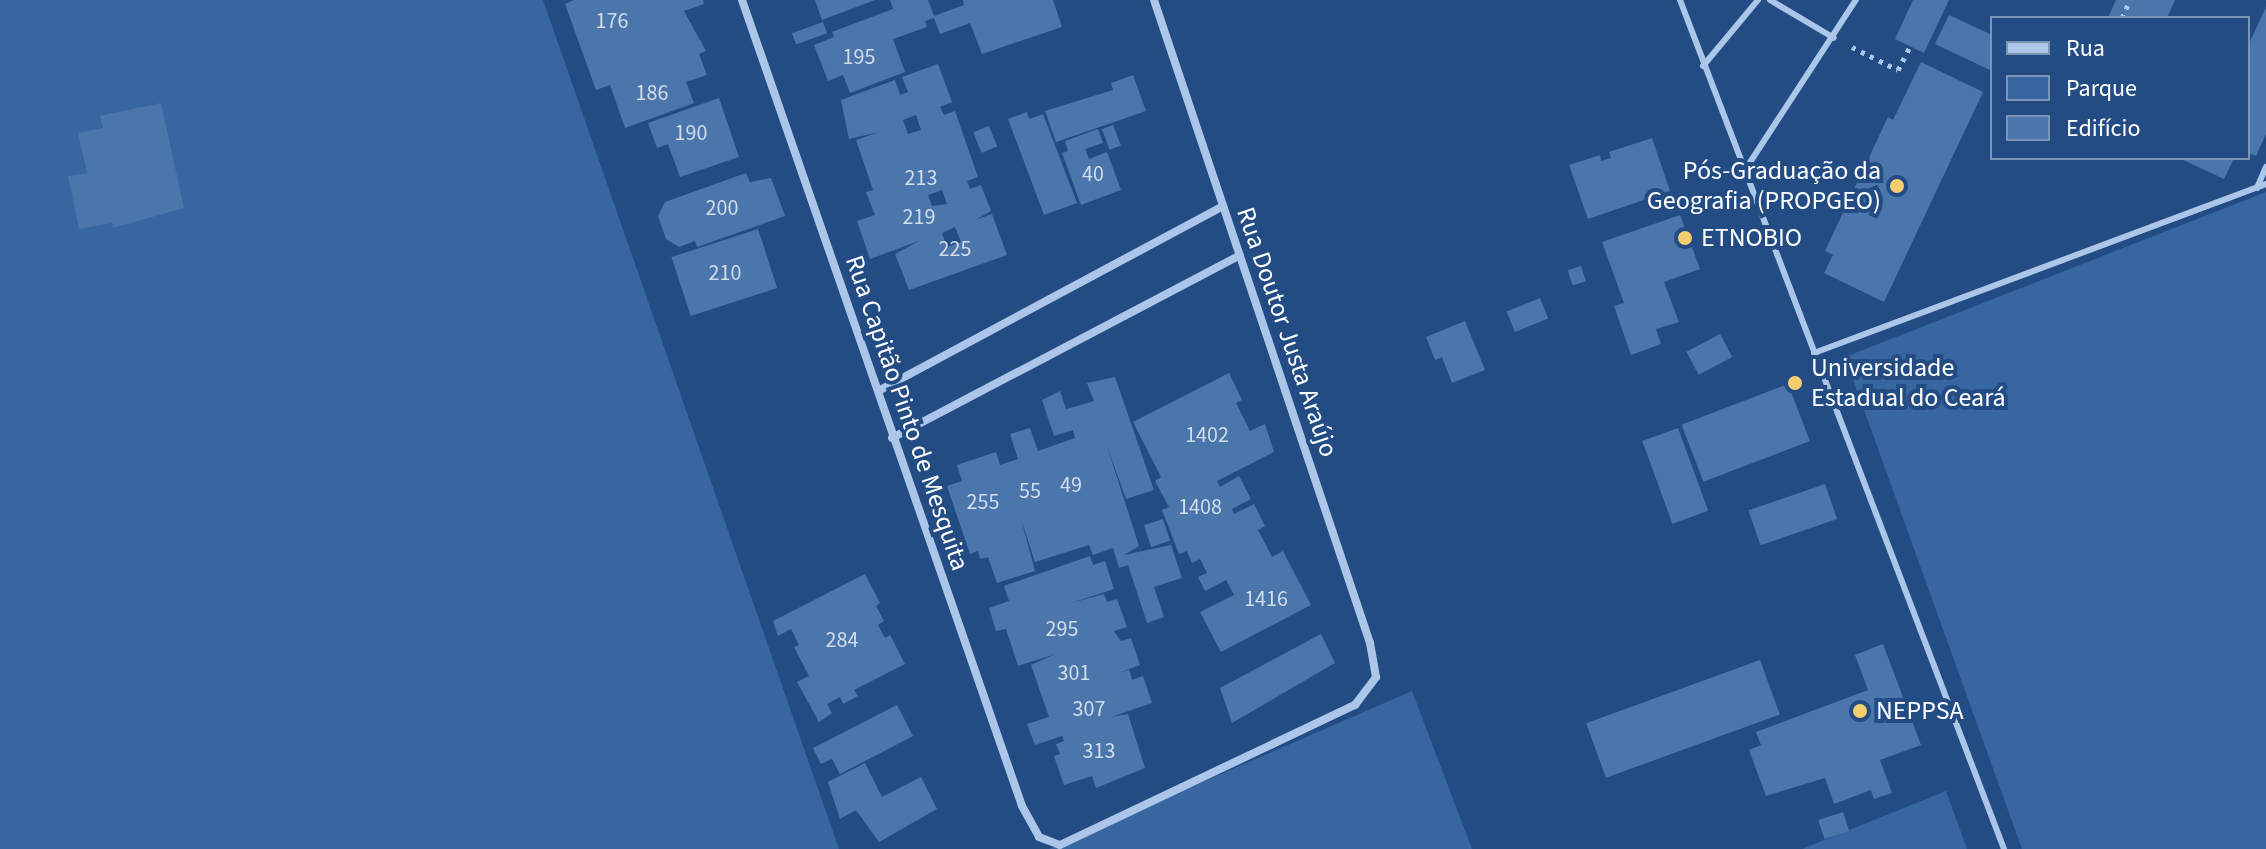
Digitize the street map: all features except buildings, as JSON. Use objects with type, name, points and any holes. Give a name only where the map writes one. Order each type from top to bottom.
[{"type":"street","name":"Rua Capitão Pinto de Mesquita","points":[[742,0],[1022,806],[1039,837]]},
{"type":"street","name":"Rua Doutor Justa Araújo","points":[[1039,837],[1060,845],[1355,705],[1376,677],[1370,643],[1154,0]]},
{"type":"street","points":[[880,390],[1223,206]]},
{"type":"street","points":[[892,438],[1240,255]]},
{"type":"lane","points":[[1680,0],[2004,849]]},
{"type":"lane","points":[[1703,66],[1758,0]]},
{"type":"lane","points":[[1770,0],[1834,38]]},
{"type":"lane","points":[[1745,170],[1856,0]]},
{"type":"lane","points":[[2257,188],[2266,167]]},
{"type":"lane","points":[[1814,353],[2266,184]]},
{"type":"path","points":[[1834,38],[1898,70],[1910,46]]},
{"type":"green space","points":[[0,0],[543,0],[839,849],[0,849]]},
{"type":"green space","points":[[2266,192],[2266,849],[2022,849],[1845,357]]},
{"type":"green space","points":[[1412,691],[1472,849],[1049,849]]},
{"type":"green space","points":[[1946,791],[1967,849],[1802,849]]},
{"type":"place","name":"Pós-Graduação da Geografia (PROPGEO)","points":[[1897,186]]},
{"type":"place","name":"ETNOBIO","points":[[1685,238]]},
{"type":"place","name":"Universidade Estadual do Ceará","points":[[1795,383]]},
{"type":"place","name":"NEPPSA","points":[[1860,711]]}]
